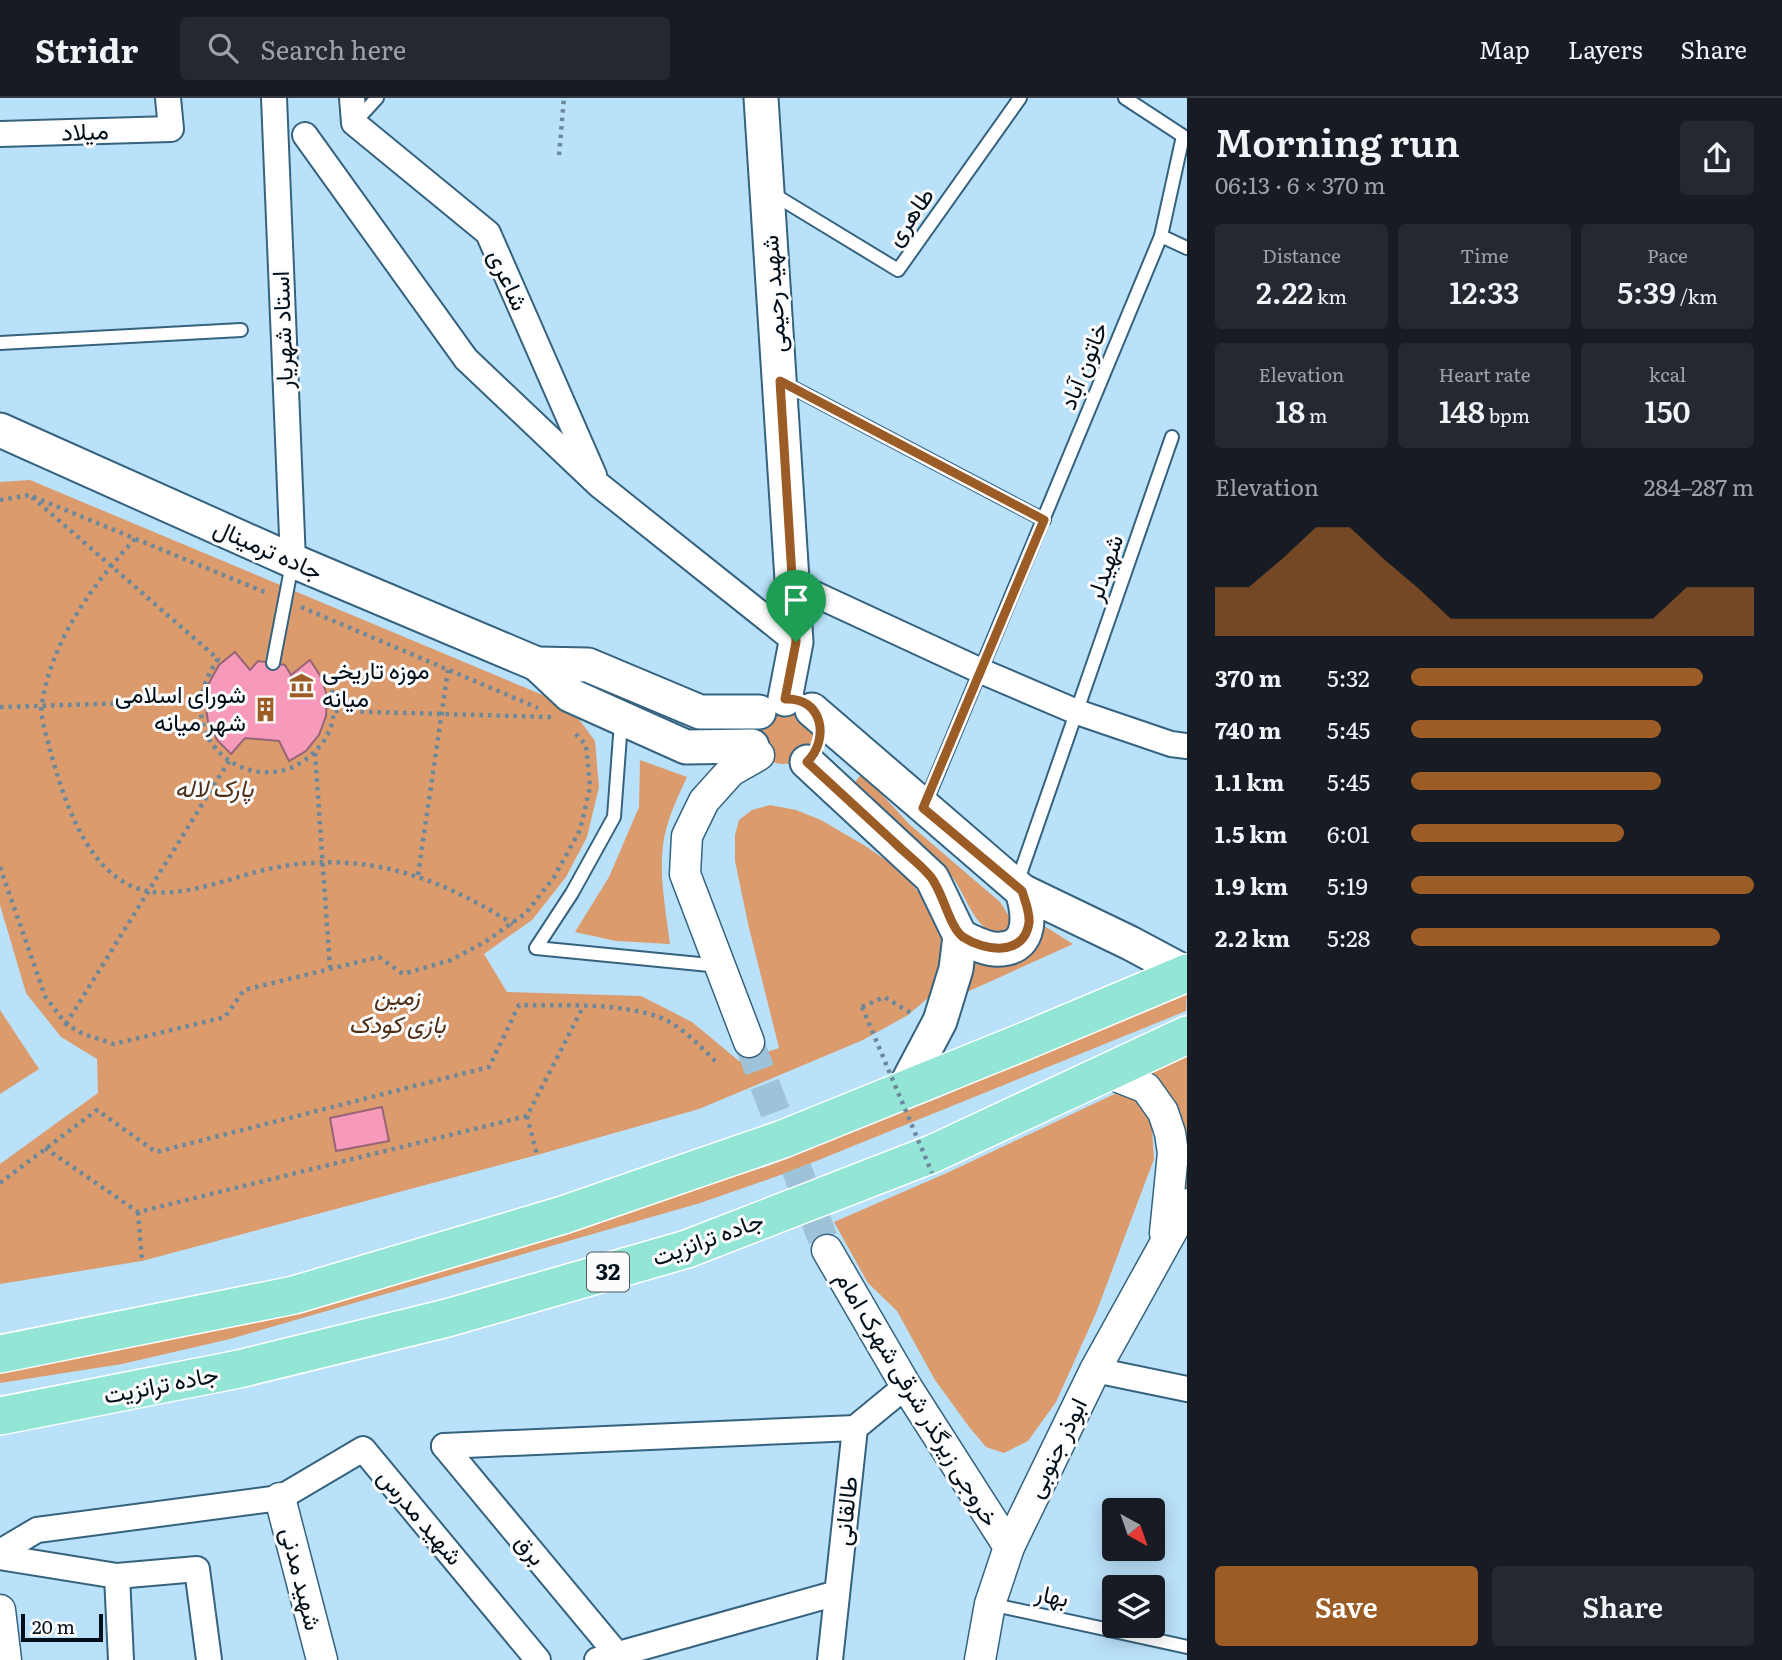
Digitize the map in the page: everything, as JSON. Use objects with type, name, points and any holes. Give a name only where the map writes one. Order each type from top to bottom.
[{"type":"main road","name":"شهید رحیمی","points":[[755,750],[753,722],[786,707],[796,642],[761,98]]},
{"type":"main road","name":"جاده ترمینال","points":[[0,430],[293,561],[537,664]]},
{"type":"main road","points":[[537,664],[588,665],[700,712],[786,707],[821,727],[819,747],[807,762],[797,767],[776,767],[755,750],[686,747],[570,695],[537,664]]},
{"type":"main road","points":[[786,707],[923,808],[1019,889],[1187,973]]},
{"type":"main road","points":[[807,762],[932,877],[960,936],[956,969],[940,1021],[903,1091]]},
{"type":"main road","points":[[960,936],[990,948],[1001,950],[1012,946],[1025,934],[1029,923],[1027,907],[1019,889]]},
{"type":"main road","points":[[0,1354],[294,1295],[563,1215],[783,1139],[1187,973]]},
{"type":"main road","name":"جاده ترانزیت","points":[[0,1416],[239,1370],[447,1318],[687,1249],[932,1154],[1187,1035]]},
{"type":"street","name":"ميلاد","points":[[0,134],[171,130],[168,98]]},
{"type":"street","name":"استاد شهریار","points":[[274,98],[293,561]]},
{"type":"street","points":[[352,98],[354,123]]},
{"type":"street","name":"شاعری","points":[[354,123],[488,233],[599,485]]},
{"type":"street","points":[[305,135],[466,359],[599,485],[796,642]]},
{"type":"street","points":[[793,584],[1077,712],[1171,744],[1187,746]]},
{"type":"street","points":[[749,1042],[685,874],[687,836],[704,801],[731,771],[755,750]]},
{"type":"street","points":[[1108,1073],[1146,1088],[1163,1112],[1170,1133],[1173,1153],[1164,1247]]},
{"type":"street","name":"ابوذر جنوبی","points":[[980,1660],[990,1604],[1009,1547],[1095,1370],[1187,1204]]},
{"type":"street","name":"خروجی زیرگذر شرقی شهرک امام","points":[[827,1250],[906,1386],[1009,1547]]},
{"type":"street","points":[[1095,1370],[1187,1389]]},
{"type":"street","points":[[855,1428],[906,1386]]},
{"type":"street","name":"برق","points":[[607,1657],[444,1447],[855,1428]]},
{"type":"street","name":"طالقانی","points":[[830,1660],[855,1428]]},
{"type":"street","name":"شهید مدرس","points":[[280,1498],[363,1449],[538,1660]]},
{"type":"street","points":[[0,1554],[37,1530],[280,1498]]},
{"type":"street","name":"شهید مدنی","points":[[280,1498],[322,1660]]},
{"type":"street","points":[[0,1554],[117,1576],[197,1569],[209,1660]]},
{"type":"street","points":[[117,1576],[121,1660]]},
{"type":"street","points":[[607,1657],[837,1593]]},
{"type":"street","points":[[0,1610],[6,1660]]},
{"type":"lane","points":[[354,123],[377,98]]},
{"type":"lane","name":"خاتون آباد","points":[[923,808],[1161,236],[1185,132],[1125,98]]},
{"type":"lane","name":"طاهری","points":[[767,191],[898,270],[1015,100]]},
{"type":"lane","points":[[1161,236],[1187,248]]},
{"type":"lane","points":[[0,343],[242,330]]},
{"type":"lane","points":[[780,381],[1044,520]]},
{"type":"lane","name":"شهیدلر","points":[[1019,889],[1172,437]]},
{"type":"lane","points":[[273,663],[293,561]]},
{"type":"lane","points":[[621,718],[614,817],[572,893],[536,948],[720,966]]},
{"type":"lane","name":"بهار","points":[[990,1604],[1187,1647]]},
{"type":"path","points":[[559,155],[564,98]]},
{"type":"path","points":[[0,500],[29,495],[562,718],[334,711]]},
{"type":"path","points":[[29,495],[218,659],[208,673],[201,691],[200,711],[204,731],[214,748],[229,761],[250,771],[274,772],[296,766],[315,752],[329,733],[334,711],[332,688],[325,670]]},
{"type":"path","points":[[135,539],[89,594],[69,629],[50,671],[41,706],[59,782],[77,827],[92,852],[117,879],[147,891],[169,892],[273,868],[323,861],[362,863],[418,876],[474,900],[513,924]]},
{"type":"path","points":[[418,876],[448,670]]},
{"type":"path","points":[[0,707],[200,701]]},
{"type":"path","points":[[0,867],[45,996],[66,1024],[83,1034],[114,1044],[225,1017],[244,990],[330,968],[379,957],[403,974],[451,960],[485,942],[526,913],[554,877],[580,830],[590,787],[586,745],[570,727]]},
{"type":"path","points":[[315,752],[330,968]]},
{"type":"path","points":[[66,1024],[229,761]]},
{"type":"path","points":[[884,997],[862,1007],[932,1173]]},
{"type":"path","points":[[0,1183],[97,1110],[156,1152],[489,1067],[519,1005],[621,1009],[660,1018],[691,1038],[718,1064]]},
{"type":"path","points":[[537,1156],[527,1116],[583,1007]]},
{"type":"path","points":[[45,1147],[138,1212],[527,1116]]},
{"type":"path","points":[[138,1212],[142,1261]]},
{"type":"green space","points":[[30,480],[569,706],[595,741],[599,787],[587,837],[566,877],[532,920],[484,954],[507,992],[641,996],[692,1022],[739,1061],[779,1048],[735,861],[735,835],[739,820],[752,810],[770,805],[796,810],[821,820],[867,847],[901,871],[925,900],[944,940],[941,974],[928,998],[908,1015],[863,1040],[699,1109],[142,1261],[0,1284],[0,1164],[98,1093],[97,1059],[61,1037],[26,993],[0,905],[0,482]]},
{"type":"green space","points":[[799,709],[814,733],[811,748],[799,760],[782,764],[775,762],[763,751],[759,725],[771,710]]},
{"type":"green space","points":[[640,760],[687,777],[669,819],[663,845],[662,882],[670,944],[616,941],[575,932],[609,877],[639,807]]},
{"type":"green space","points":[[862,773],[909,824],[1000,902],[1012,921],[1012,936],[986,929],[975,916],[955,881],[939,862],[853,785]]},
{"type":"green space","points":[[1041,924],[1073,944],[967,992],[969,959]]},
{"type":"green space","points":[[1187,990],[1186,1011],[789,1172],[700,1203],[230,1339],[122,1364],[0,1383],[0,1368],[535,1237],[768,1166],[941,1097]]},
{"type":"green space","points":[[0,1010],[39,1069],[0,1094]]},
{"type":"green space","points":[[1187,1049],[1187,1189],[1177,1209],[1163,1088],[1145,1069]]},
{"type":"green space","points":[[1123,1090],[1143,1105],[1152,1129],[1154,1159],[1096,1313],[1056,1402],[1028,1441],[1004,1453],[986,1447],[935,1380],[897,1311],[868,1283],[834,1222],[949,1172]]},
{"type":"building","name":"شورای اسلامی شهر میانه","points":[[235,652],[250,670],[258,661],[285,665],[291,675],[310,660],[321,677],[327,696],[326,716],[319,735],[306,751],[289,761],[279,741],[245,738],[231,754],[217,740],[208,722],[205,702],[209,683],[219,665]]},
{"type":"building","points":[[382,1107],[389,1141],[336,1151],[330,1118]]},
{"type":"tunnel","points":[[749,1042],[827,1250]]},
{"type":"place","name":"موزه تاریخی میانه","points":[[302,685]]},
{"type":"place","name":"شورای اسلامی شهر میانه","points":[[266,709]]},
{"type":"route","points":[[780,381],[1044,520],[923,808],[1022,891],[1029,923],[1025,934],[1012,946],[1001,950],[990,948],[960,936],[932,877],[807,762],[819,747],[821,727],[812,710],[802,702],[785,699],[796,642],[780,381]]},
{"type":"park label","name":"پارک لاله","points":[[214,789]]},
{"type":"park label","name":"زمین بازی کودک","points":[[397,1011]]}]
